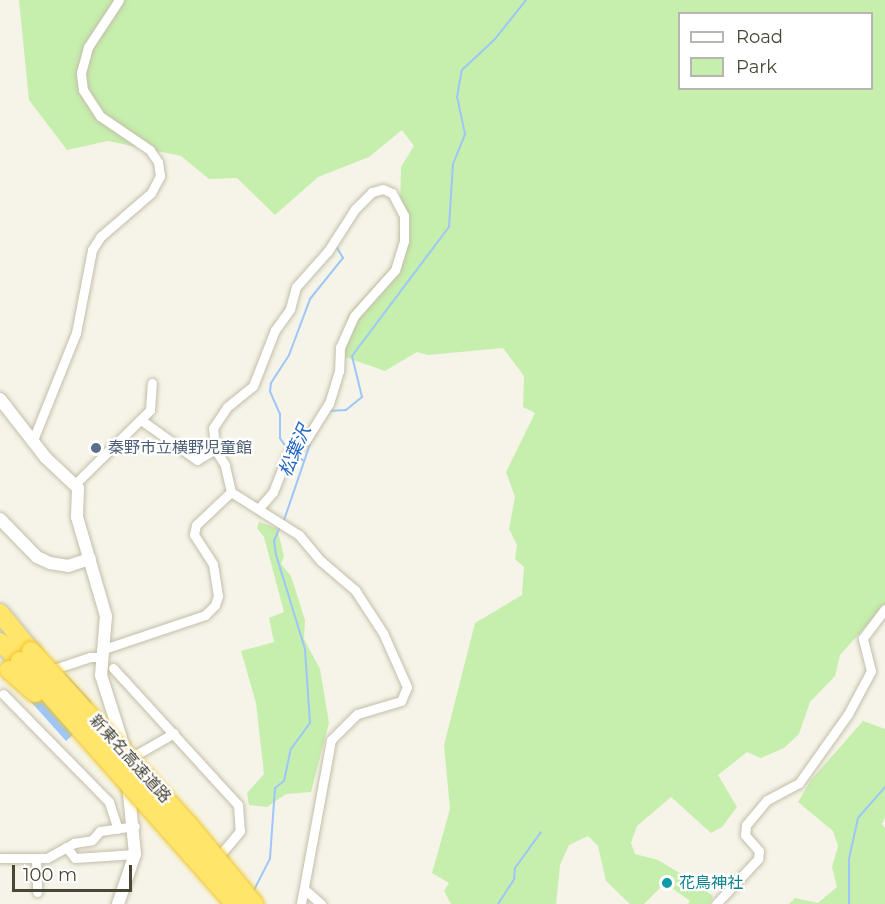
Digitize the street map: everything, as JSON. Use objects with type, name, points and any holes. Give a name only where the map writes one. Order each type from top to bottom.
[{"type":"highway","points":[[0,613],[15,661]]},
{"type":"highway","name":"新東名高速道路","points":[[0,620],[15,661],[172,807],[254,904]]},
{"type":"highway","name":"新東名高速道路","points":[[0,642],[15,661],[102,752],[235,904]]},
{"type":"street","points":[[33,440],[76,333],[92,250],[100,237],[151,193],[160,176],[158,162],[150,150],[100,116],[83,90],[81,73],[87,47],[119,0]]},
{"type":"street","points":[[259,508],[273,492],[290,452],[306,440],[329,403],[339,371],[340,347],[354,316],[396,270],[404,241],[404,216],[392,193],[383,189],[372,192],[355,209],[328,251],[296,286],[290,309],[275,330],[253,386],[218,418],[213,435],[215,449],[225,465],[231,492],[299,535],[321,561],[356,590],[383,633],[407,687],[407,695],[401,701],[357,714],[331,740],[300,904]]},
{"type":"street","points":[[118,904],[135,854],[135,826],[127,760],[101,675],[100,654],[106,616],[77,517],[76,483],[150,410],[152,383]]},
{"type":"street","points":[[0,399],[46,458],[76,483]]},
{"type":"street","points":[[141,420],[197,460],[215,449]]},
{"type":"street","points":[[118,829],[109,802],[1,695],[60,665],[100,654],[205,615],[215,605],[218,596],[213,564],[194,535],[196,525],[231,492]]},
{"type":"street","points":[[0,519],[37,557],[50,563],[68,566],[90,559]]},
{"type":"street","points":[[716,904],[758,859],[759,851],[745,835],[746,825],[767,800],[799,783],[848,714],[871,671],[863,638],[885,609]]},
{"type":"street","points":[[113,668],[238,805],[240,831],[204,874]]},
{"type":"street","points":[[127,760],[174,733]]},
{"type":"street","points":[[0,858],[47,858],[66,847],[92,840],[100,831],[135,826]]},
{"type":"street","points":[[66,847],[75,858],[135,854]]},
{"type":"street","points":[[36,858],[36,892]]},
{"type":"street","points":[[304,889],[321,904]]},
{"type":"green space","points":[[19,0],[885,0],[885,605],[840,655],[835,676],[810,702],[799,734],[784,748],[761,758],[747,752],[718,775],[737,807],[722,827],[711,833],[671,797],[637,826],[631,843],[635,854],[658,860],[683,875],[713,896],[710,904],[688,904],[690,901],[665,883],[644,904],[630,904],[606,881],[598,846],[588,836],[569,845],[560,865],[556,904],[451,904],[444,891],[449,883],[432,873],[450,809],[444,745],[475,623],[522,595],[524,567],[515,559],[517,545],[509,529],[515,497],[506,472],[535,413],[523,407],[524,376],[503,348],[428,355],[417,352],[385,371],[339,355],[348,315],[399,258],[401,167],[414,146],[402,130],[369,157],[318,177],[275,215],[237,178],[209,179],[181,156],[108,141],[67,150],[29,100]]},
{"type":"green space","points":[[259,522],[277,528],[284,556],[281,564],[291,576],[305,620],[304,639],[320,669],[329,723],[311,792],[286,794],[267,807],[249,805],[247,793],[264,774],[256,703],[241,651],[274,642],[269,618],[284,612],[264,537],[257,528]]},
{"type":"green space","points":[[863,721],[885,729],[885,818],[882,824],[885,828],[885,904],[789,904],[795,898],[818,903],[837,887],[832,867],[838,846],[833,831],[798,802],[811,780]]},
{"type":"water","points":[[66,674],[91,701],[95,715],[66,741],[23,693]]},
{"type":"waterway","name":"松葉沢","points":[[283,523],[311,441],[329,411],[346,410],[362,397],[352,356],[449,227],[453,164],[465,134],[457,97],[462,70],[495,39],[526,0]]},
{"type":"waterway","points":[[289,451],[280,438],[280,414],[270,392],[271,383],[289,355],[310,299],[343,258],[336,246]]},
{"type":"waterway","points":[[293,454],[304,461]]},
{"type":"waterway","name":"松葉沢","points":[[253,892],[270,858],[275,788],[284,781],[291,749],[310,723],[305,649],[276,555],[274,541],[280,527]]},
{"type":"waterway","points":[[849,904],[849,859],[858,818],[885,787]]},
{"type":"waterway","points":[[498,904],[514,879],[515,868],[541,832]]},
{"type":"place","name":"秦野市立横野児童館","points":[[96,448]]},
{"type":"place","name":"花鳥神社","points":[[667,883]]}]
